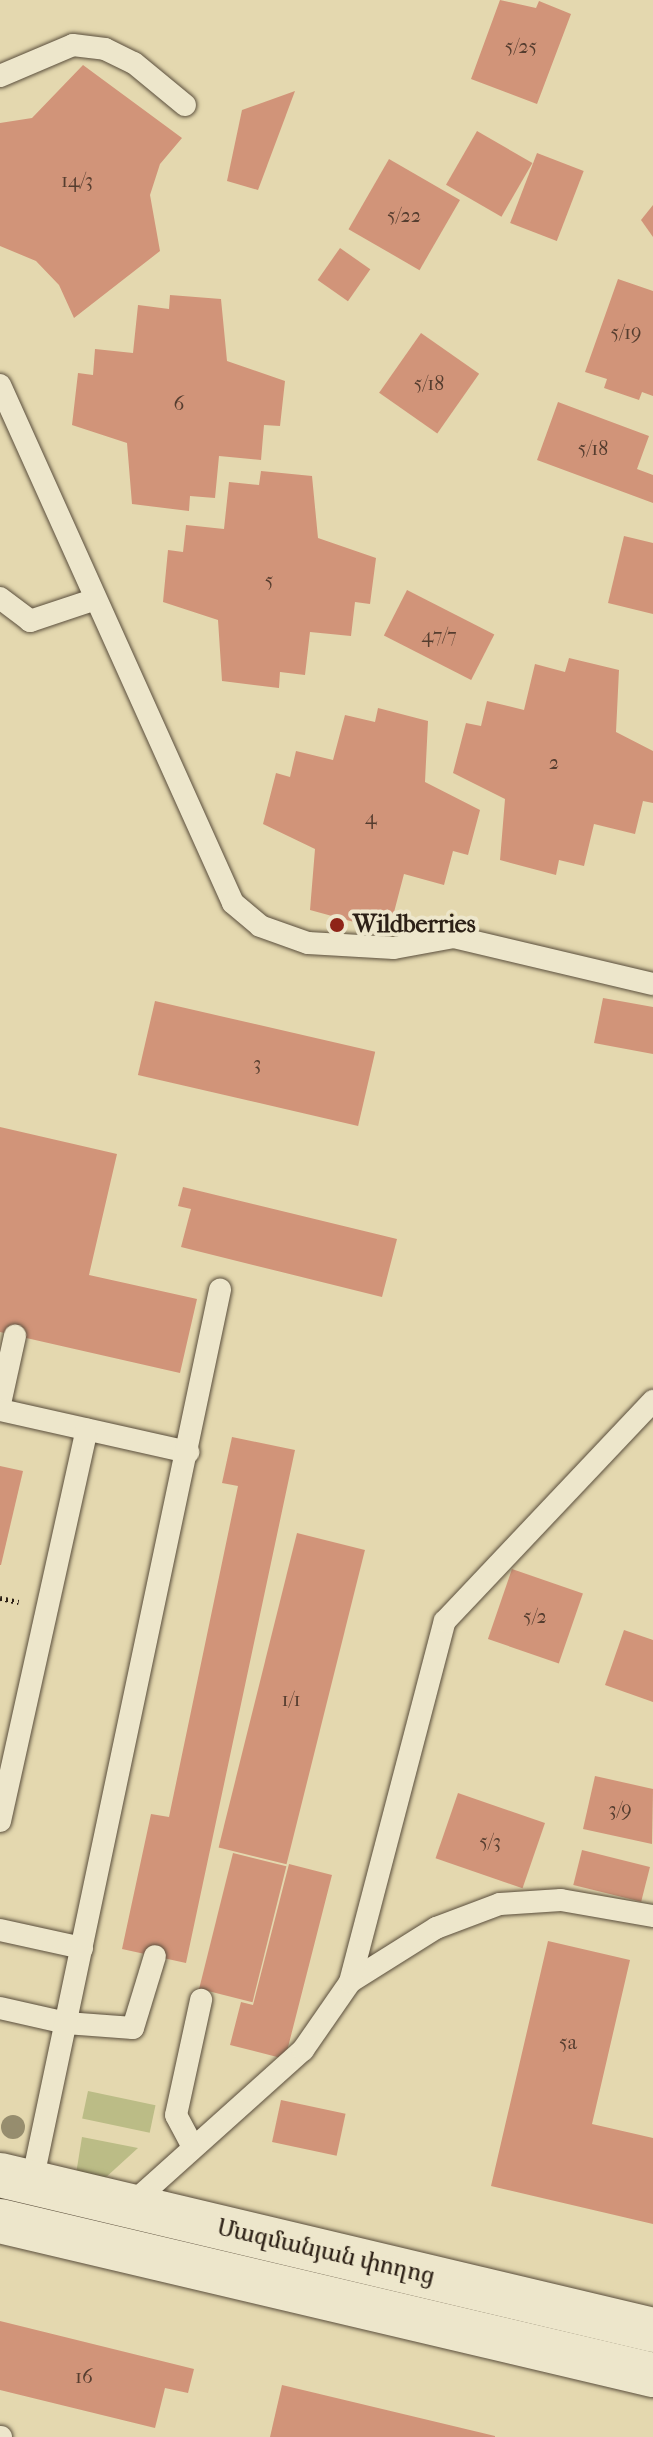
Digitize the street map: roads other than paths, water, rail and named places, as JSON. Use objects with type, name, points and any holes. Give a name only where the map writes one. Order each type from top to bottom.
[{"type":"main road","name":"Մազմանյան փողոց","points":[[16,2179],[653,2330]]},
{"type":"main road","name":"Մազմանյան փողոց","points":[[0,2221],[653,2375]]},
{"type":"lane","points":[[0,76],[73,45],[105,49],[134,63],[185,105]]},
{"type":"lane","points":[[0,385],[93,600],[233,903],[260,926],[308,943],[394,948],[454,937],[653,984]]},
{"type":"lane","points":[[0,598],[30,621],[93,600]]},
{"type":"lane","points":[[16,2179],[66,2023],[220,1290]]},
{"type":"lane","points":[[15,1336],[0,1407],[188,1452]]},
{"type":"lane","points":[[129,2206],[303,2050],[350,1982],[445,1621],[653,1401]]},
{"type":"lane","points":[[0,1821],[87,1430]]},
{"type":"lane","points":[[350,1982],[436,1928],[500,1904],[561,1900],[653,1916]]},
{"type":"lane","points":[[0,1930],[82,1948]]},
{"type":"lane","points":[[0,2008],[66,2023],[133,2028],[155,1956]]},
{"type":"lane","points":[[193,2147],[176,2115],[201,2000]]},
{"type":"place","name":"Wildberries","points":[[337,925]]}]
